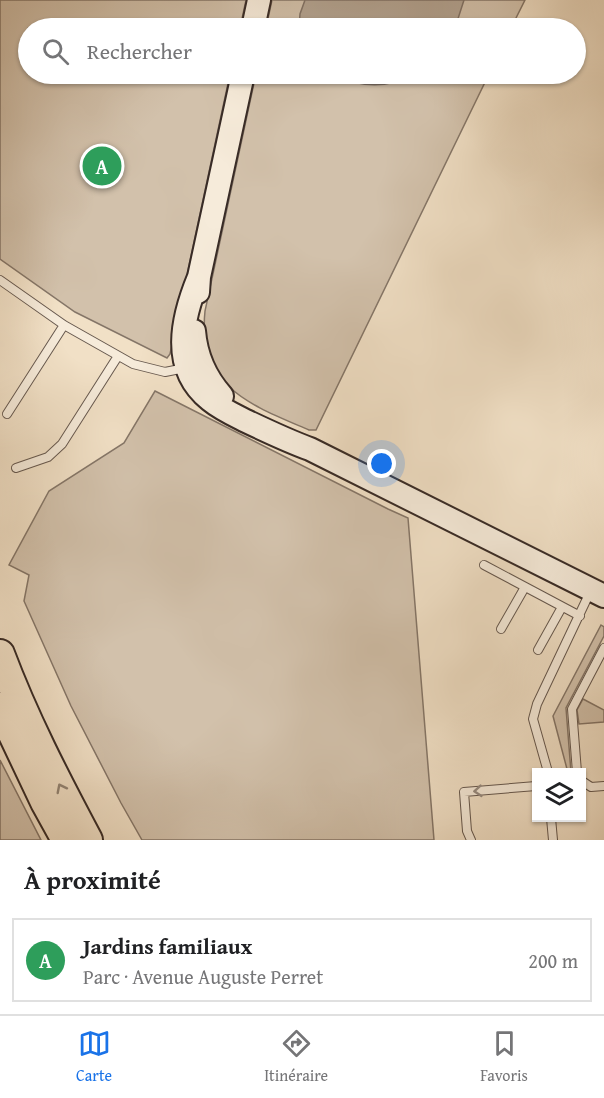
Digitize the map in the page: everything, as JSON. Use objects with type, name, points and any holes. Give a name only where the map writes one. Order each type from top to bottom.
[{"type":"highway","points":[[0,654],[10,681],[88,840]]},
{"type":"highway","points":[[0,707],[45,802],[66,840]]},
{"type":"street","points":[[255,18],[259,0]]},
{"type":"street","points":[[241,84],[199,277],[194,329],[197,353],[194,367],[234,406],[310,449],[597,593]]},
{"type":"lane","points":[[0,280],[64,325],[133,364],[161,372],[194,367]]},
{"type":"lane","points":[[7,414],[64,325]]},
{"type":"lane","points":[[16,468],[48,457],[62,444],[118,356]]},
{"type":"lane","points":[[484,565],[580,616]]},
{"type":"lane","points":[[501,628],[525,587]]},
{"type":"lane","points":[[547,768],[533,719],[537,704],[580,616],[597,593]]},
{"type":"lane","points":[[538,650],[562,607]]},
{"type":"lane","points":[[577,768],[572,709],[604,648]]},
{"type":"lane","points":[[586,784],[591,787],[604,786]]},
{"type":"lane","points":[[471,840],[466,831],[464,792],[532,786]]},
{"type":"lane","points":[[551,822],[553,840]]},
{"type":"shaded area","points":[[0,0],[246,0],[242,18],[18,18],[18,84],[228,84],[170,354],[167,358],[75,312],[0,259]]},
{"type":"shaded area","points":[[272,0],[525,0],[516,18],[268,18]]},
{"type":"shaded area","points":[[305,0],[464,0],[458,18],[300,18]]},
{"type":"shaded area","points":[[254,84],[484,84],[316,430],[309,430],[267,412],[232,390],[219,375],[210,358],[205,337],[205,311]]},
{"type":"shaded area","points":[[155,391],[408,518],[434,840],[142,840],[71,706],[24,601],[29,575],[9,565],[49,491],[124,443]]},
{"type":"shaded area","points":[[601,625],[604,627],[604,636],[566,708],[571,768],[567,768],[553,716]]},
{"type":"shaded area","points":[[583,699],[604,710],[604,722],[579,724],[577,710]]},
{"type":"shaded area","points":[[0,760],[41,840],[0,840]]},
{"type":"place","name":"Jardins familiaux","points":[[102,166]]}]
